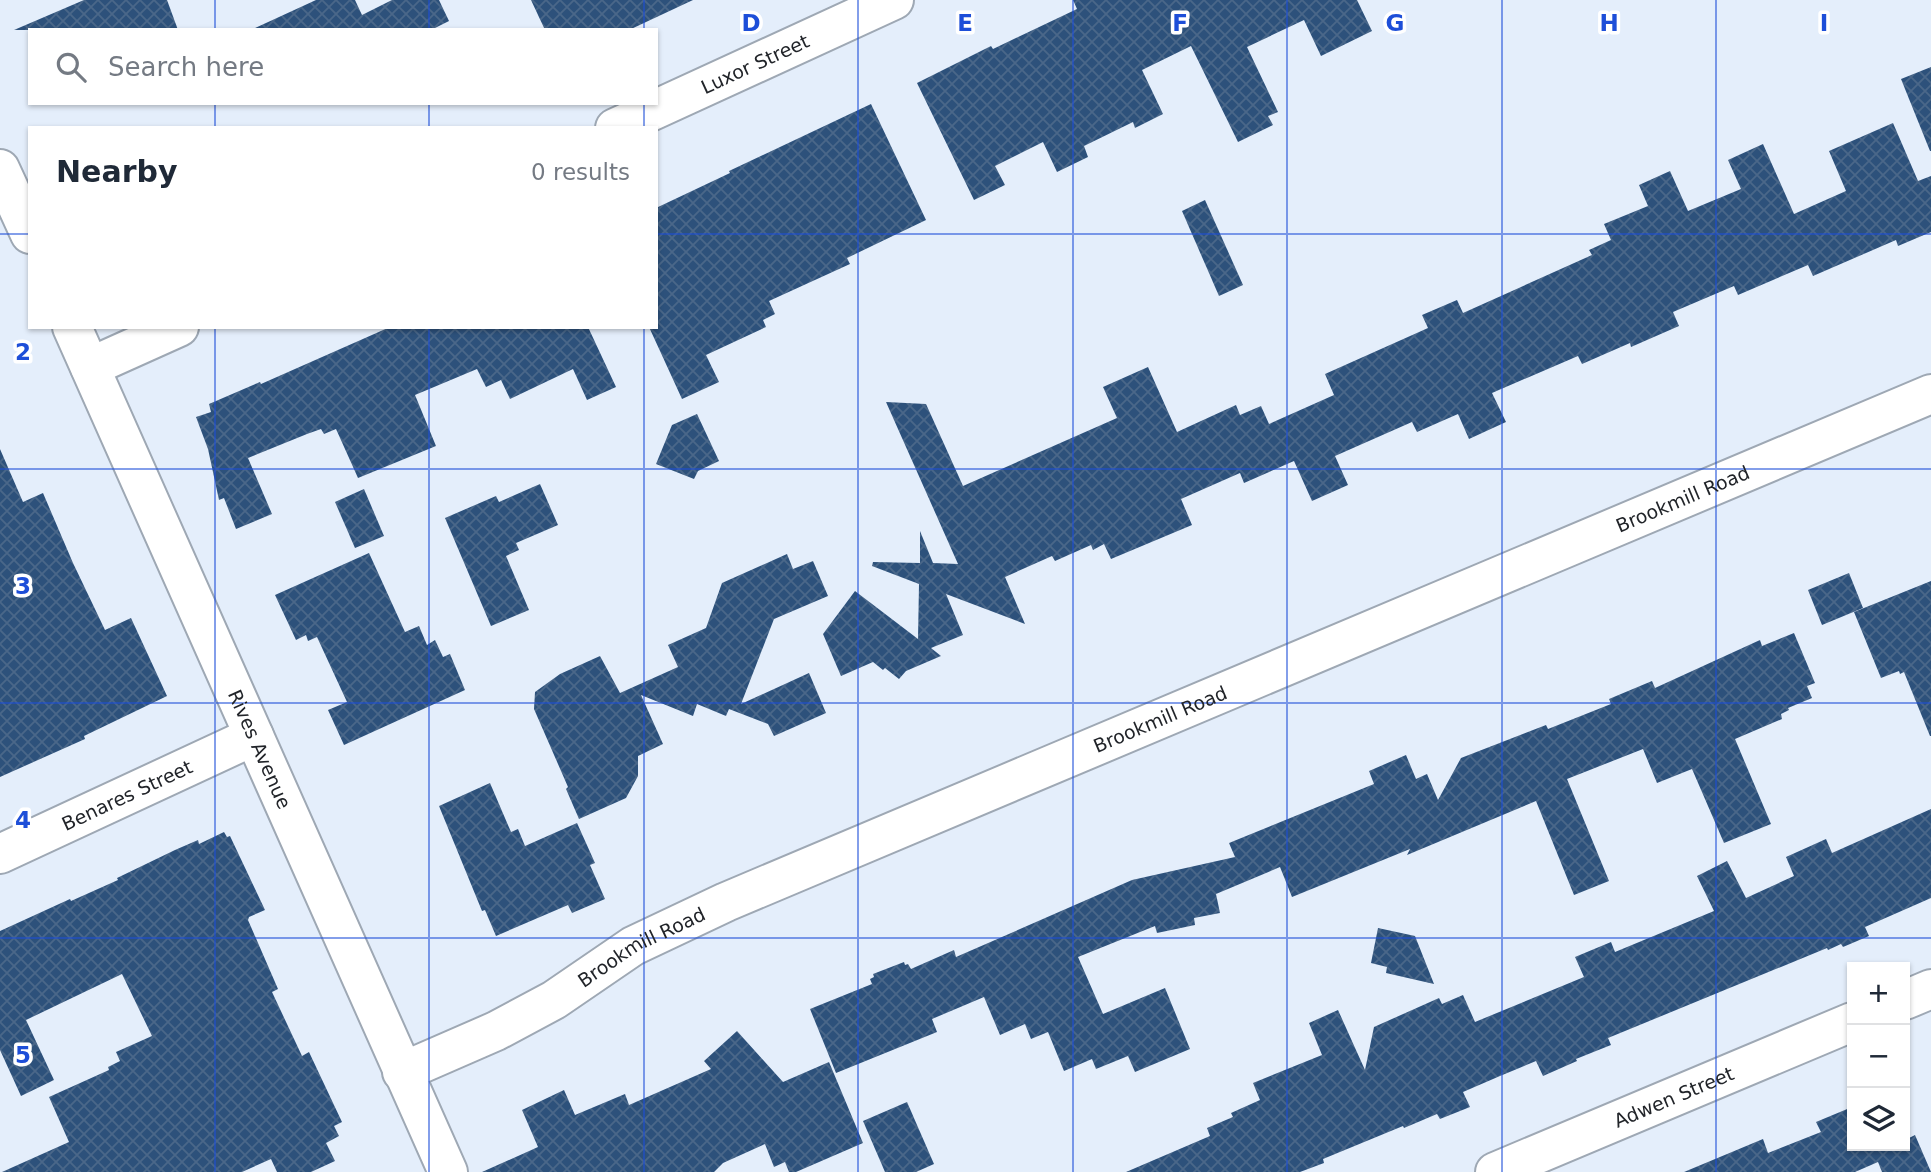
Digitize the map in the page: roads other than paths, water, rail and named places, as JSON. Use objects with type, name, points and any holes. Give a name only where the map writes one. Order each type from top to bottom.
[{"type":"street","name":"Luxor Street","points":[[619,126],[894,0]]},
{"type":"street","points":[[0,169],[28,230]]},
{"type":"street","name":"Rives Avenue","points":[[73,329],[448,1172]]},
{"type":"street","points":[[90,367],[175,329]]},
{"type":"street","name":"Brookmill Road","points":[[402,1072],[496,1031],[554,1000],[633,946],[726,902],[1931,394]]},
{"type":"street","name":"Benares Street","points":[[0,854],[254,736]]},
{"type":"street","name":"Adwen Street","points":[[1504,1170],[1847,1024]]}]
